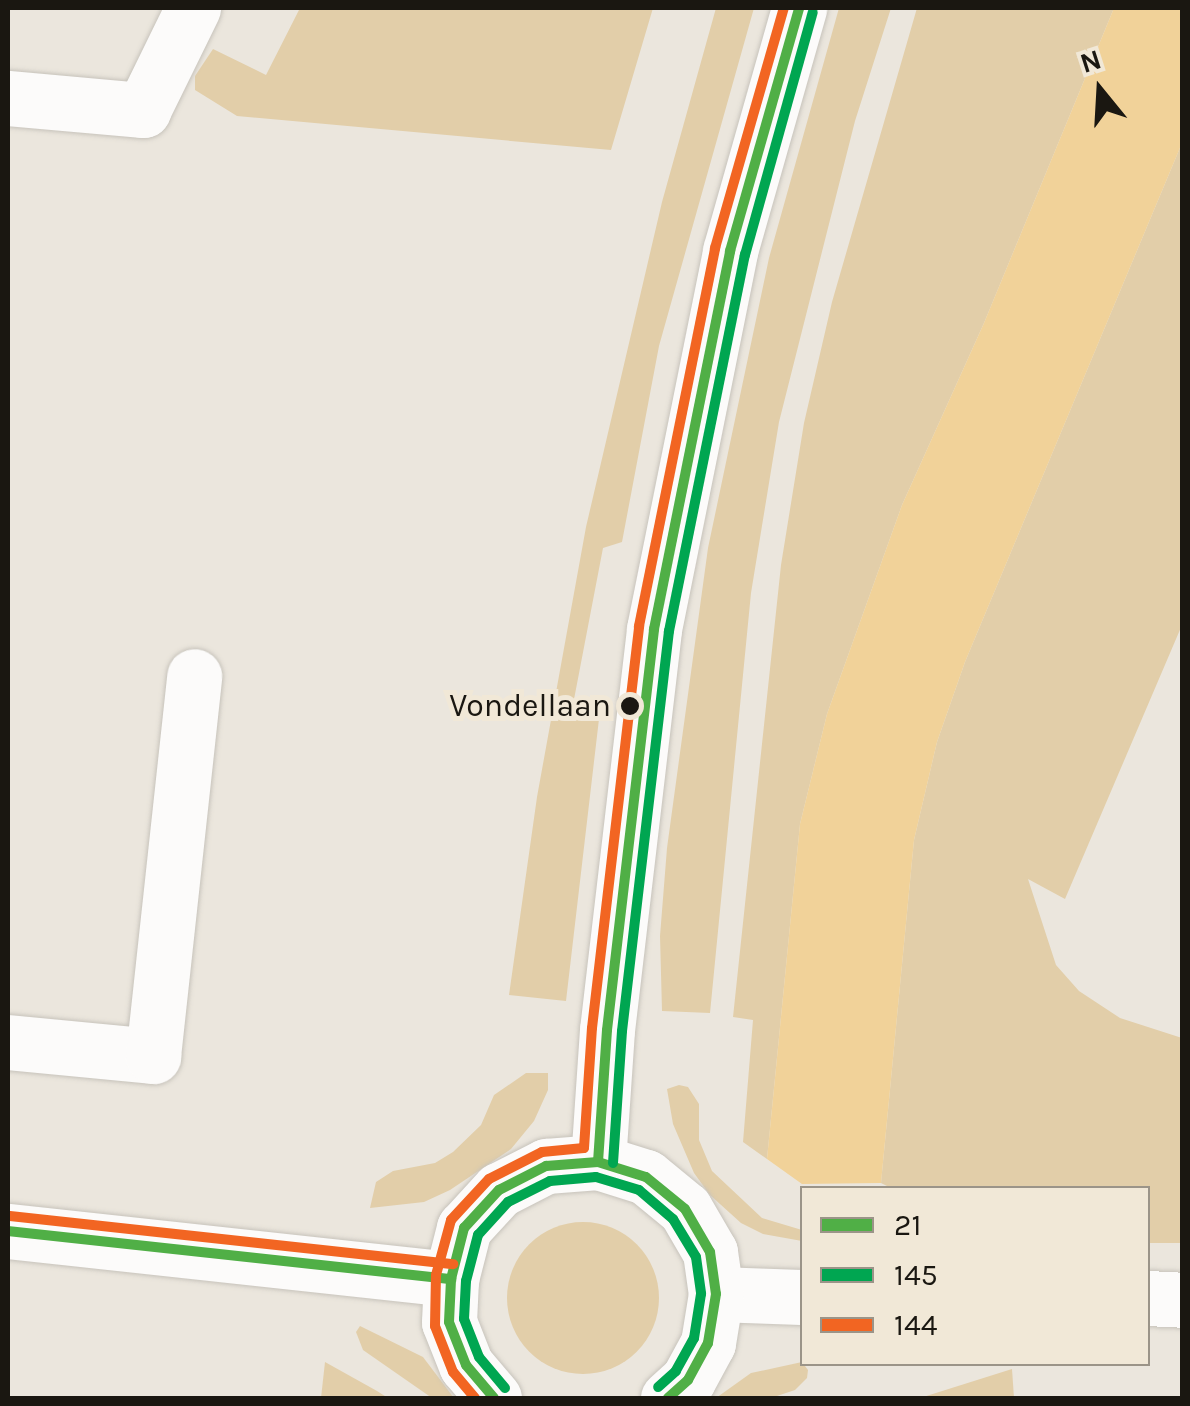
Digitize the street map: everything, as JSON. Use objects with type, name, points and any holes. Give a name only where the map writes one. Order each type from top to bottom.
[{"type":"street","points":[[8,98],[143,110],[193,8]]},
{"type":"street","points":[[598,1162],[608,1030],[654,629],[730,251],[799,8]]},
{"type":"street","points":[[8,1042],[154,1056],[194,676]]},
{"type":"street","points":[[494,1398],[466,1365],[449,1322],[451,1279],[464,1228],[499,1190],[546,1166],[598,1162],[646,1178],[685,1208],[710,1252],[716,1294],[708,1343],[688,1380],[668,1398]]},
{"type":"street","points":[[8,1231],[451,1279]]},
{"type":"street","points":[[716,1294],[800,1297]]},
{"type":"street","points":[[1150,1298],[1182,1300]]},
{"type":"shaded area","points":[[300,8],[653,8],[611,150],[237,116],[195,90],[195,76],[213,49],[266,75]]},
{"type":"shaded area","points":[[716,8],[754,8],[659,346],[622,542],[603,548],[571,715],[599,719],[566,1001],[509,995],[537,797],[586,527],[662,202]]},
{"type":"shaded area","points":[[839,8],[891,8],[855,121],[779,422],[751,593],[710,1013],[662,1011],[660,936],[667,848],[708,548],[769,258]]},
{"type":"shaded area","points":[[917,8],[1114,8],[984,323],[902,505],[827,714],[800,824],[767,1159],[743,1142],[753,1020],[733,1017],[781,565],[804,423],[832,302]]},
{"type":"shaded area","points":[[1114,8],[1182,8],[1182,143],[965,662],[937,742],[914,840],[881,1183],[802,1184],[767,1159],[800,824],[827,714],[902,505],[984,323]]},
{"type":"shaded area","points":[[1182,143],[1182,625],[1065,899],[1028,879],[1056,965],[1079,991],[1120,1018],[1182,1038],[1182,1243],[1150,1243],[1150,1186],[881,1183],[914,840],[937,742],[965,662]]},
{"type":"shaded area","points":[[526,1073],[548,1073],[548,1090],[534,1121],[511,1149],[450,1190],[424,1202],[370,1208],[376,1182],[393,1171],[435,1163],[453,1152],[481,1125],[494,1095]]},
{"type":"shaded area","points":[[688,1087],[699,1104],[699,1140],[712,1171],[762,1218],[800,1229],[800,1241],[763,1234],[741,1223],[710,1195],[694,1173],[673,1124],[667,1089]]},
{"type":"shaded area","points":[[583,1222],[612,1228],[637,1244],[653,1269],[659,1298],[653,1327],[637,1352],[612,1368],[583,1374],[554,1368],[529,1352],[513,1327],[507,1298],[513,1269],[529,1244],[554,1228]]},
{"type":"shaded area","points":[[360,1326],[423,1357],[454,1398],[432,1398],[363,1350],[356,1332]]},
{"type":"shaded area","points":[[325,1362],[377,1391],[388,1398],[321,1398]]},
{"type":"shaded area","points":[[800,1362],[808,1370],[807,1378],[795,1390],[771,1398],[716,1398],[751,1373]]},
{"type":"shaded area","points":[[1012,1369],[1014,1398],[920,1398]]},
{"type":"transit line","name":"144","points":[[475,1398],[453,1372],[435,1326],[436,1275],[451,1220],[489,1179],[542,1152],[584,1148],[592,1028],[639,626],[715,248],[784,8]]},
{"type":"transit line","name":"21","points":[[598,1162],[607,1030],[654,629],[730,251],[799,8]]},
{"type":"transit line","name":"145","points":[[613,1163],[622,1031],[669,631],[745,255],[813,12]]},
{"type":"transit line","name":"21","points":[[494,1398],[466,1365],[449,1322],[451,1279],[464,1228],[499,1190],[546,1166],[598,1162],[646,1177],[685,1209],[710,1252],[716,1294],[708,1343],[688,1380],[668,1398]]},
{"type":"transit line","name":"145","points":[[505,1388],[479,1357],[464,1319],[466,1281],[478,1235],[508,1202],[550,1181],[596,1177],[639,1190],[673,1219],[696,1257],[701,1294],[694,1338],[676,1371],[658,1387]]},
{"type":"transit line","name":"144","points":[[10,1216],[453,1264]]},
{"type":"transit line","name":"21","points":[[8,1231],[451,1279]]},
{"type":"place","name":"Vondellaan","points":[[630,706]]}]
